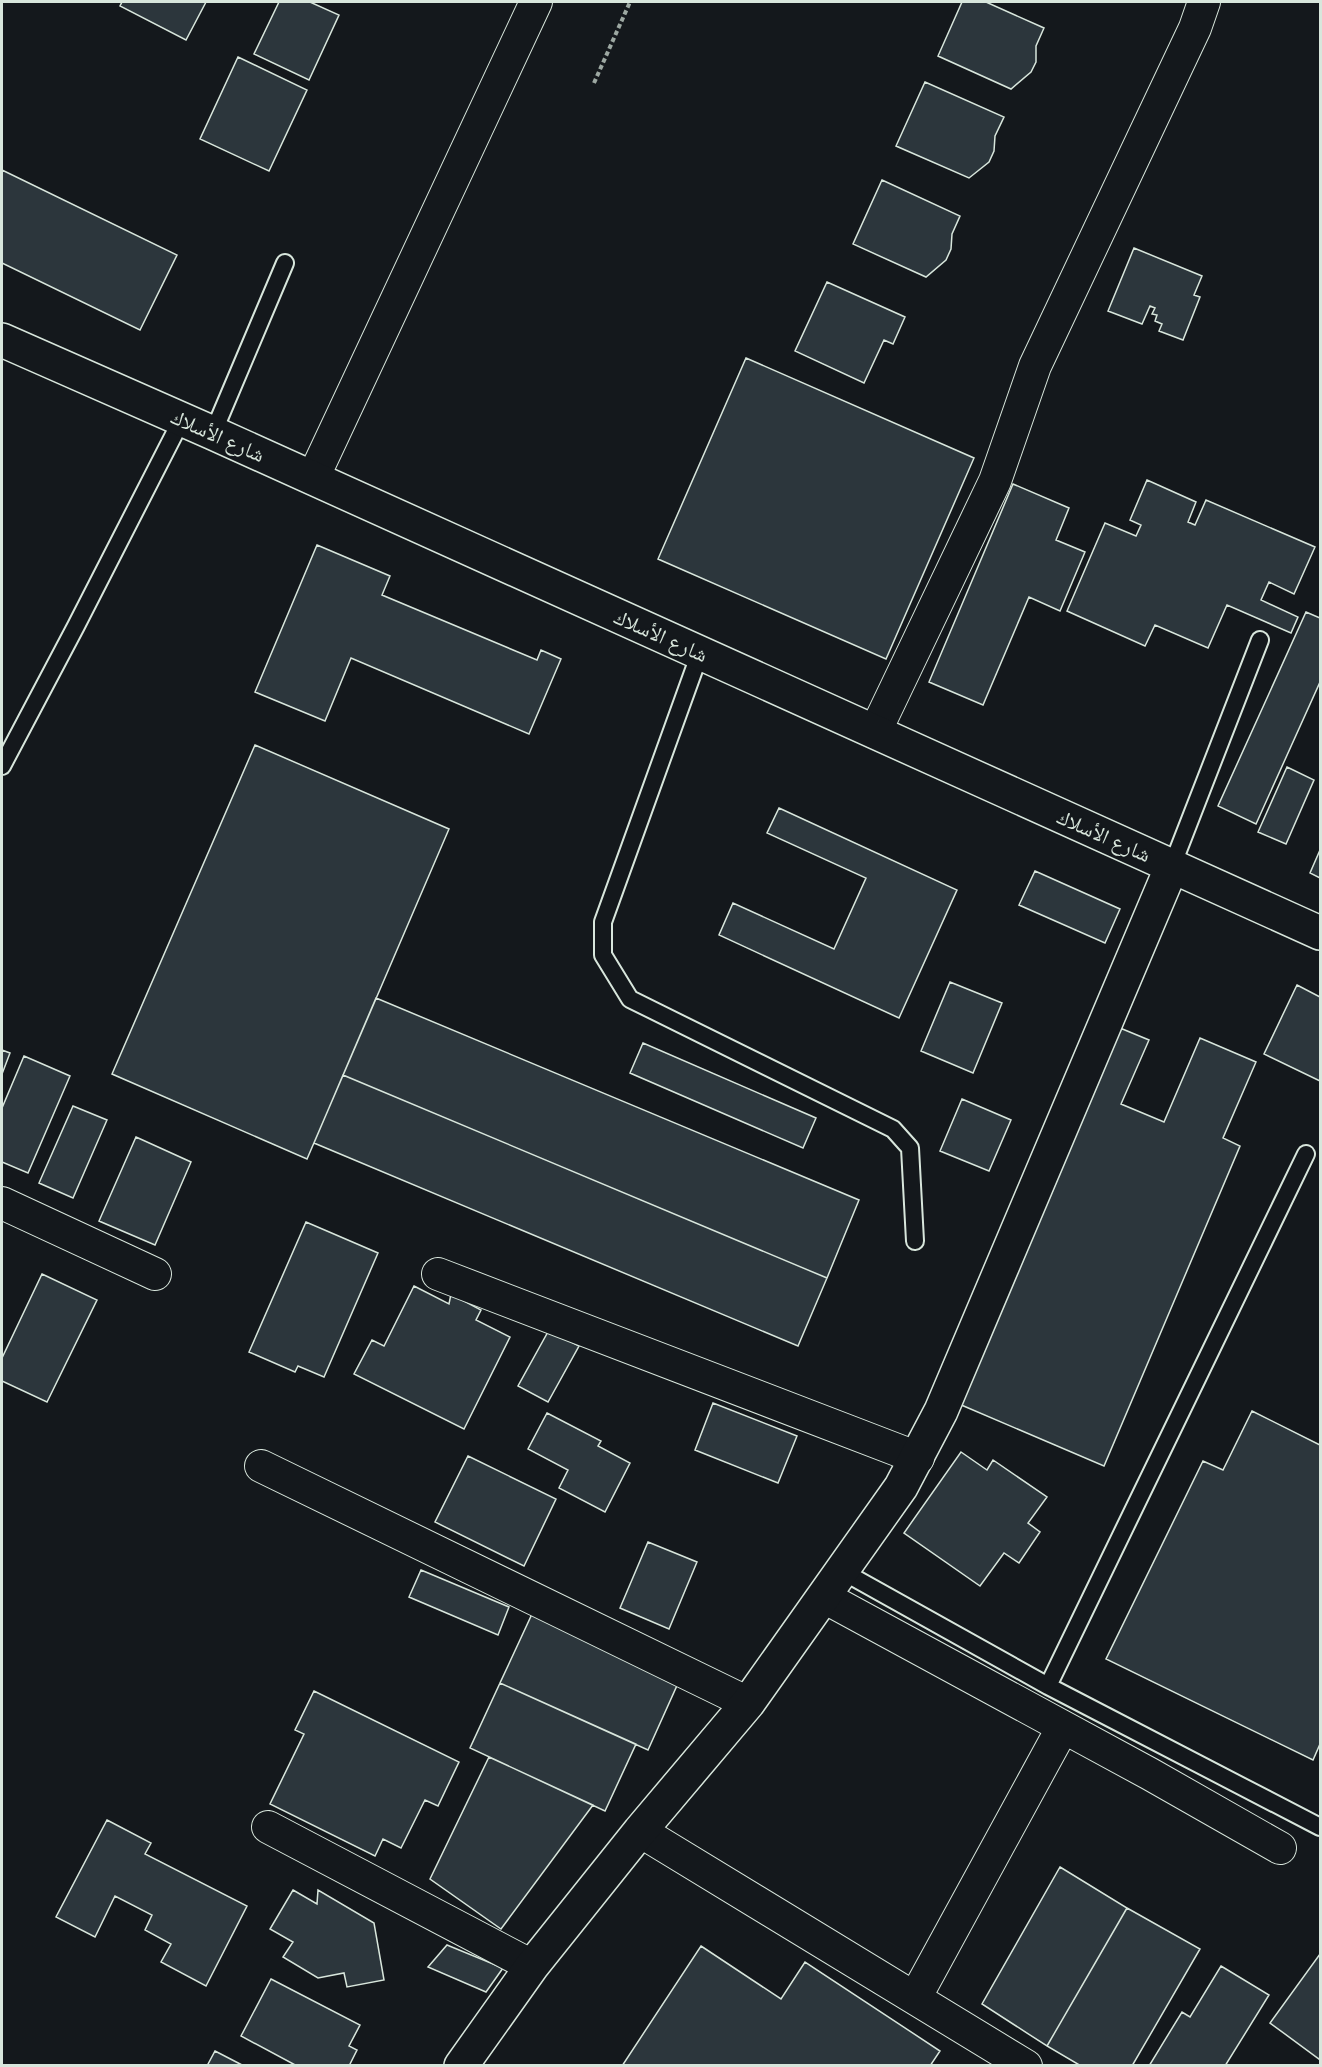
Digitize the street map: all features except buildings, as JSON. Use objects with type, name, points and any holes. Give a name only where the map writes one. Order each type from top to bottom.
[{"type":"street","points":[[313,478],[536,2]]},
{"type":"street","points":[[875,732],[995,481],[1035,366],[1195,28],[1204,2]]},
{"type":"street","name":"شارع الأسلاك","points":[[2,340],[1320,933]]},
{"type":"street","points":[[461,2066],[532,1966],[640,1831],[748,1703],[901,1487],[941,1411],[1172,866]]},
{"type":"street","points":[[2,1203],[155,1274]]},
{"type":"street","points":[[438,1274],[918,1458]]},
{"type":"street","points":[[261,1466],[748,1703]]},
{"type":"street","points":[[833,1584],[1063,1727],[1280,1848]]},
{"type":"street","points":[[915,1998],[1063,1727]]},
{"type":"street","points":[[268,1827],[532,1966]]},
{"type":"street","points":[[640,1831],[1026,2066]]},
{"type":"lane","points":[[213,433],[285,262]]},
{"type":"lane","points":[[2,766],[182,420]]},
{"type":"lane","points":[[1172,866],[1260,640]]},
{"type":"lane","points":[[700,653],[603,922],[603,955],[630,999],[893,1129],[910,1148],[915,1241]]},
{"type":"lane","points":[[1048,1686],[1306,1154]]},
{"type":"lane","points":[[833,1584],[1048,1686],[1320,1827]]},
{"type":"path","points":[[594,83],[630,2]]}]
